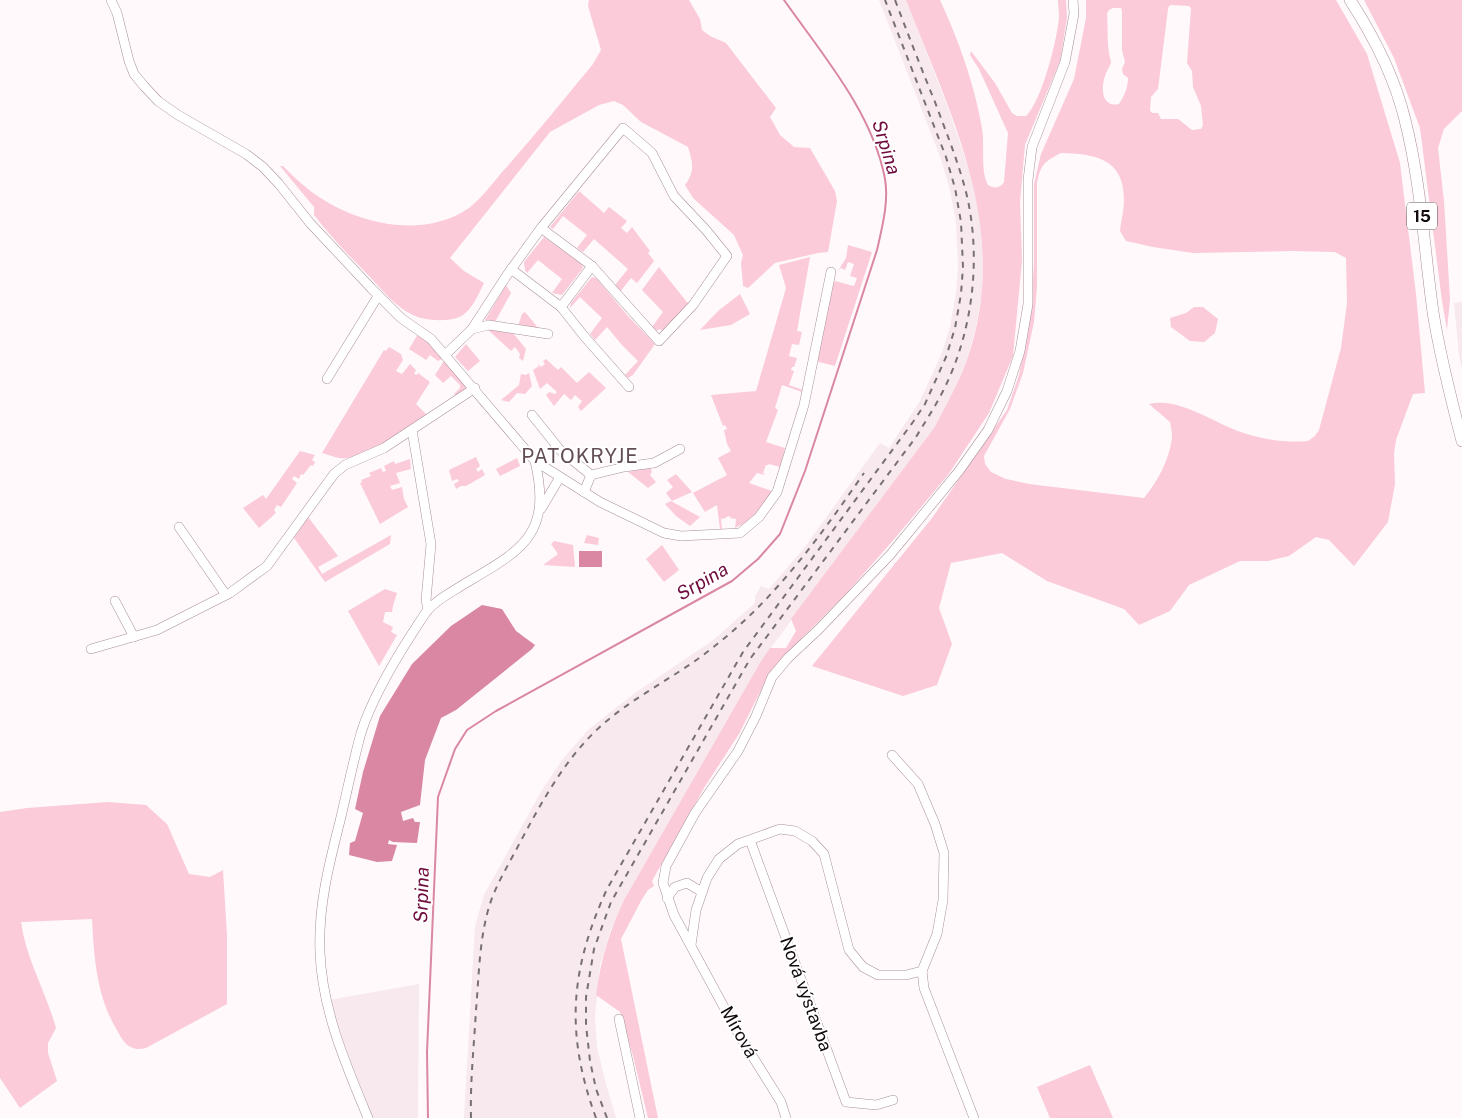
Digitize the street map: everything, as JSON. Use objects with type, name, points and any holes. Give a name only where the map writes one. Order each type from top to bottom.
[{"type":"main road","name":"15","points":[[1350,0],[1380,52],[1405,118],[1418,186],[1435,320],[1450,396],[1462,441]]},
{"type":"street","points":[[111,0],[117,13],[128,60],[134,74],[158,101],[178,115],[246,154],[264,167],[310,223],[378,296],[401,318],[431,339],[536,461],[600,502],[664,533],[681,536],[740,532],[760,517],[777,492],[804,405],[831,272]]},
{"type":"street","points":[[667,898],[664,884],[666,866],[695,813],[738,750],[756,716],[772,677],[788,658],[819,629],[896,548],[959,471],[988,430],[1007,391],[1020,352],[1028,304],[1028,180],[1032,147],[1065,62],[1074,14],[1073,0]]},
{"type":"street","points":[[445,355],[472,329],[511,269],[541,228],[623,128],[652,153],[674,196],[727,256],[693,304],[659,341],[592,266],[541,228]]},
{"type":"street","points":[[561,307],[592,266]]},
{"type":"street","points":[[511,269],[561,307],[629,386]]},
{"type":"street","points":[[327,380],[378,296]]},
{"type":"street","points":[[472,329],[489,325],[548,334]]},
{"type":"street","points":[[91,649],[158,630],[226,595],[267,566],[334,474],[345,465],[384,448],[474,388]]},
{"type":"street","points":[[532,415],[560,450],[591,475]]},
{"type":"street","points":[[412,430],[431,544],[426,600],[428,609]]},
{"type":"street","points":[[591,475],[624,467],[654,463],[680,449]]},
{"type":"street","points":[[536,461],[540,481],[540,511]]},
{"type":"street","points":[[584,492],[591,475]]},
{"type":"street","points":[[368,1118],[329,1014],[320,951],[322,907],[329,862],[362,731],[388,675],[428,609],[517,551],[529,536],[540,511],[560,477]]},
{"type":"street","points":[[179,527],[226,595]]},
{"type":"street","points":[[115,601],[134,637]]},
{"type":"street","points":[[892,755],[918,784],[935,824],[944,853],[942,900],[937,934],[922,971],[924,988],[974,1118]]},
{"type":"street","points":[[691,945],[696,910],[707,878],[719,859],[738,844],[780,829],[795,831],[812,841],[824,854],[848,950],[863,967],[878,975],[906,975],[922,971]]},
{"type":"street","name":"Nová výstavba","points":[[750,840],[846,1102],[876,1105],[893,1100]]},
{"type":"street","points":[[667,898],[675,887],[687,884],[702,892]]},
{"type":"street","name":"Mírová","points":[[667,898],[738,1033],[781,1102],[786,1118]]},
{"type":"street","points":[[619,1019],[640,1118]]},
{"type":"shaded area","points":[[589,0],[689,0],[700,19],[702,30],[726,43],[776,108],[770,117],[780,135],[794,147],[810,148],[835,191],[837,201],[828,252],[775,263],[748,288],[743,286],[741,263],[743,255],[734,235],[693,198],[685,185],[692,171],[688,147],[641,122],[623,105],[614,101],[599,105],[550,132],[450,258],[464,271],[484,283],[467,312],[458,318],[437,320],[422,318],[405,311],[390,298],[327,231],[314,215],[314,207],[280,166],[283,166],[325,201],[365,219],[387,224],[430,224],[450,218],[469,208],[478,201],[593,64],[601,50],[588,6]]},
{"type":"shaded area","points":[[879,0],[906,0],[948,108],[974,184],[983,239],[982,293],[967,360],[952,396],[934,428],[761,661],[624,900],[611,929],[600,965],[595,1017],[597,1047],[616,1118],[464,1118],[475,926],[484,895],[542,790],[562,760],[589,729],[635,693],[712,641],[755,603],[755,596],[761,586],[769,589],[804,548],[880,443],[889,448],[920,401],[941,355],[950,327],[956,293],[958,266],[956,223],[950,190],[941,159]]},
{"type":"shaded area","points":[[906,0],[940,0],[960,47],[979,111],[982,128],[984,173],[988,185],[999,187],[1004,182],[1008,133],[979,69],[970,55],[971,51],[995,83],[1012,113],[1017,116],[1026,116],[1038,97],[1048,68],[1058,26],[1058,0],[1066,0],[1067,18],[1060,61],[1025,145],[1020,202],[1022,260],[1013,356],[989,413],[948,475],[843,597],[787,653],[768,676],[739,734],[704,788],[652,881],[654,886],[648,890],[641,901],[621,939],[658,1118],[648,1118],[620,1012],[596,995],[606,946],[619,912],[624,900],[761,661],[770,648],[786,648],[796,631],[791,619],[934,428],[967,360],[979,312],[983,266],[980,220],[971,176],[941,88]]},
{"type":"shaded area","points":[[1086,0],[1336,0],[1367,54],[1400,163],[1416,294],[1425,393],[1413,394],[1396,440],[1394,454],[1395,484],[1388,522],[1354,566],[1329,540],[1316,537],[1289,556],[1268,561],[1240,561],[1189,585],[1170,611],[1139,625],[1124,609],[1047,581],[1002,553],[951,563],[939,608],[952,644],[937,685],[903,696],[812,666],[932,518],[1007,410],[1019,375],[1031,310],[1034,264],[1034,184],[1041,154],[1074,79],[1086,18]],"holes":[[[1169,6],[1189,6],[1191,8],[1187,63],[1192,71],[1193,87],[1201,106],[1203,125],[1201,129],[1192,130],[1178,119],[1161,119],[1158,113],[1150,111],[1151,97],[1158,89]],[[1113,8],[1121,8],[1122,11],[1122,50],[1125,62],[1122,69],[1123,74],[1128,78],[1124,95],[1119,104],[1109,103],[1103,91],[1104,81],[1111,61],[1108,48],[1107,13]],[[1061,153],[1085,155],[1096,157],[1113,167],[1119,175],[1123,186],[1124,204],[1120,231],[1126,241],[1193,253],[1335,252],[1346,258],[1347,303],[1341,348],[1319,430],[1315,436],[1308,441],[1300,442],[1262,438],[1236,430],[1199,413],[1173,404],[1149,404],[1170,422],[1172,438],[1162,470],[1144,498],[1029,484],[1006,479],[991,472],[985,464],[984,456],[1010,409],[1023,373],[1034,322],[1037,287],[1037,183],[1040,172],[1047,161]]]},
{"type":"shaded area","points":[[1364,0],[1462,0],[1462,111],[1444,129],[1438,148],[1444,201],[1450,299],[1447,330],[1420,128],[1394,58]]},
{"type":"shaded area","points":[[579,191],[604,213],[609,207],[627,221],[621,228],[627,233],[632,227],[650,251],[648,253],[654,261],[637,283],[631,278],[620,292],[615,285],[628,269],[594,239],[583,252],[577,248],[587,235],[563,216],[553,229],[550,227]]},
{"type":"shaded area","points":[[544,237],[582,264],[583,268],[562,295],[552,293],[562,279],[538,260],[527,273],[525,270],[524,262]]},
{"type":"shaded area","points":[[848,245],[872,252],[835,366],[815,361],[831,289],[835,281],[854,286],[857,278],[850,276],[854,264],[848,262],[845,270],[841,268],[838,271],[846,258]]},
{"type":"shaded area","points":[[810,257],[797,331],[802,332],[799,345],[792,344],[789,356],[797,358],[791,370],[794,371],[789,385],[803,390],[802,392],[782,385],[775,408],[778,410],[766,442],[785,448],[780,467],[766,465],[763,473],[765,475],[757,473],[749,483],[772,491],[770,498],[763,509],[747,522],[735,528],[736,519],[730,518],[730,516],[726,517],[721,519],[722,529],[720,529],[717,505],[705,512],[693,493],[727,475],[718,458],[731,451],[727,444],[724,430],[727,429],[725,425],[723,426],[711,395],[756,391],[786,288],[779,265]]},
{"type":"shaded area","points":[[659,267],[690,306],[666,334],[660,329],[656,331],[652,327],[663,312],[642,290]]},
{"type":"shaded area","points":[[592,277],[596,278],[655,344],[633,375],[628,378],[625,375],[638,361],[607,327],[595,340],[590,334],[602,318],[580,297],[570,308],[571,303]]},
{"type":"shaded area","points":[[506,285],[511,293],[495,322],[485,320]]},
{"type":"shaded area","points":[[740,294],[750,314],[731,325],[700,330],[718,311]]},
{"type":"shaded area","points":[[1462,302],[1462,369],[1454,303]]},
{"type":"shaded area","points":[[1194,307],[1203,307],[1218,319],[1215,333],[1204,342],[1190,341],[1171,327],[1170,318],[1186,313]]},
{"type":"shaded area","points":[[525,312],[539,329],[518,326],[522,314]]},
{"type":"shaded area","points":[[487,329],[513,333],[526,349],[523,361],[519,358],[520,354],[515,347],[511,351]]},
{"type":"shaded area","points":[[418,334],[435,347],[465,383],[466,389],[456,396],[454,394],[460,388],[460,385],[451,376],[443,383],[435,375],[444,361],[442,359],[438,361],[430,355],[426,360],[409,349]]},
{"type":"shaded area","points":[[466,344],[480,361],[468,371],[455,357]]},
{"type":"shaded area","points":[[389,347],[401,354],[403,360],[396,371],[402,374],[410,364],[416,370],[414,374],[417,375],[418,373],[430,382],[416,404],[427,415],[390,441],[359,456],[342,458],[322,453],[384,350],[386,351]]},
{"type":"shaded area","points":[[546,359],[558,370],[561,367],[577,383],[589,372],[606,388],[581,411],[578,407],[582,401],[575,395],[571,400],[564,394],[554,406],[546,395],[549,392],[555,394],[557,392],[547,383],[540,389],[533,370],[539,366],[537,363],[541,367],[545,364],[543,361]]},
{"type":"shaded area","points":[[529,373],[532,386],[525,394],[517,393],[509,402],[501,400],[519,385],[521,374],[526,375]]},
{"type":"shaded area","points":[[300,451],[315,455],[312,460],[315,462],[313,466],[311,465],[303,475],[301,474],[299,479],[294,476],[292,479],[297,483],[281,507],[277,505],[274,510],[276,513],[259,528],[243,508],[263,495],[266,499]]},
{"type":"shaded area","points":[[476,457],[480,466],[476,469],[478,472],[482,469],[485,475],[466,486],[456,489],[454,484],[459,481],[457,479],[452,481],[449,470]]},
{"type":"shaded area","points":[[517,458],[520,466],[500,476],[496,469]]},
{"type":"shaded area","points":[[410,459],[411,469],[396,473],[400,483],[390,486],[392,490],[402,487],[404,499],[408,507],[380,524],[360,483],[362,482],[361,480],[371,476],[369,473],[381,468],[383,472],[386,471],[384,466],[394,461],[395,464]]},
{"type":"shaded area","points":[[650,467],[652,472],[650,475],[656,482],[648,488],[628,472]]},
{"type":"shaded area","points":[[676,474],[692,492],[672,501],[666,493],[673,487],[667,480]]},
{"type":"shaded area","points":[[671,501],[700,517],[690,526],[676,516],[665,504]]},
{"type":"shaded area","points":[[308,517],[338,556],[318,567],[322,574],[391,535],[390,544],[325,582],[294,538]]},
{"type":"shaded area","points":[[587,535],[599,538],[598,545],[584,543]]},
{"type":"shaded area","points":[[554,541],[573,545],[575,567],[543,565],[558,554],[551,544]]},
{"type":"shaded area","points":[[662,545],[679,570],[664,582],[646,559]]},
{"type":"shaded area","points":[[579,551],[602,551],[602,567],[579,567]]},
{"type":"shaded area","points":[[385,589],[397,593],[392,612],[385,612],[383,622],[393,627],[391,632],[397,635],[379,666],[348,611]]},
{"type":"shaded area","points":[[482,605],[502,609],[516,631],[535,645],[456,710],[441,718],[425,760],[420,805],[401,812],[403,821],[413,818],[415,822],[420,822],[417,843],[393,842],[389,840],[388,844],[397,845],[392,861],[377,862],[349,855],[350,843],[355,841],[363,813],[355,809],[363,772],[380,716],[412,664],[451,626]]},
{"type":"shaded area","points":[[108,802],[146,805],[167,824],[189,874],[210,877],[223,870],[227,935],[227,1004],[146,1048],[133,1048],[127,1045],[122,1038],[105,1006],[98,978],[92,919],[21,922],[27,949],[56,1028],[48,1043],[48,1053],[57,1081],[20,1108],[0,1078],[0,812]]},
{"type":"shaded area","points":[[419,984],[418,1118],[372,1118],[341,1040],[329,1000]]},
{"type":"shaded area","points":[[1090,1065],[1113,1118],[1050,1118],[1037,1087]]},
{"type":"waterway","name":"Srpina","points":[[428,1118],[427,1052],[438,797],[455,749],[467,730],[496,711],[732,581],[758,559],[780,534],[805,471],[877,250],[886,197],[885,179],[879,155],[870,131],[844,85],[784,0]]},
{"type":"railway","points":[[596,1118],[579,1058],[576,1002],[585,947],[607,889],[743,652],[925,404],[946,357],[955,328],[961,294],[963,267],[961,222],[955,188],[946,157],[885,0]]},
{"type":"railway","points":[[607,1118],[596,1089],[590,1061],[586,1025],[586,997],[594,949],[611,902],[750,659],[916,437],[943,391],[962,344],[972,294],[974,268],[971,217],[956,158],[895,0]]},
{"type":"railway","points":[[471,1118],[479,971],[486,920],[491,900],[498,885],[554,783],[588,738],[602,725],[615,714],[702,656],[738,627],[796,565],[864,473]]},
{"type":"district","name":"PATOKRYJE","points":[[580,456]]}]
